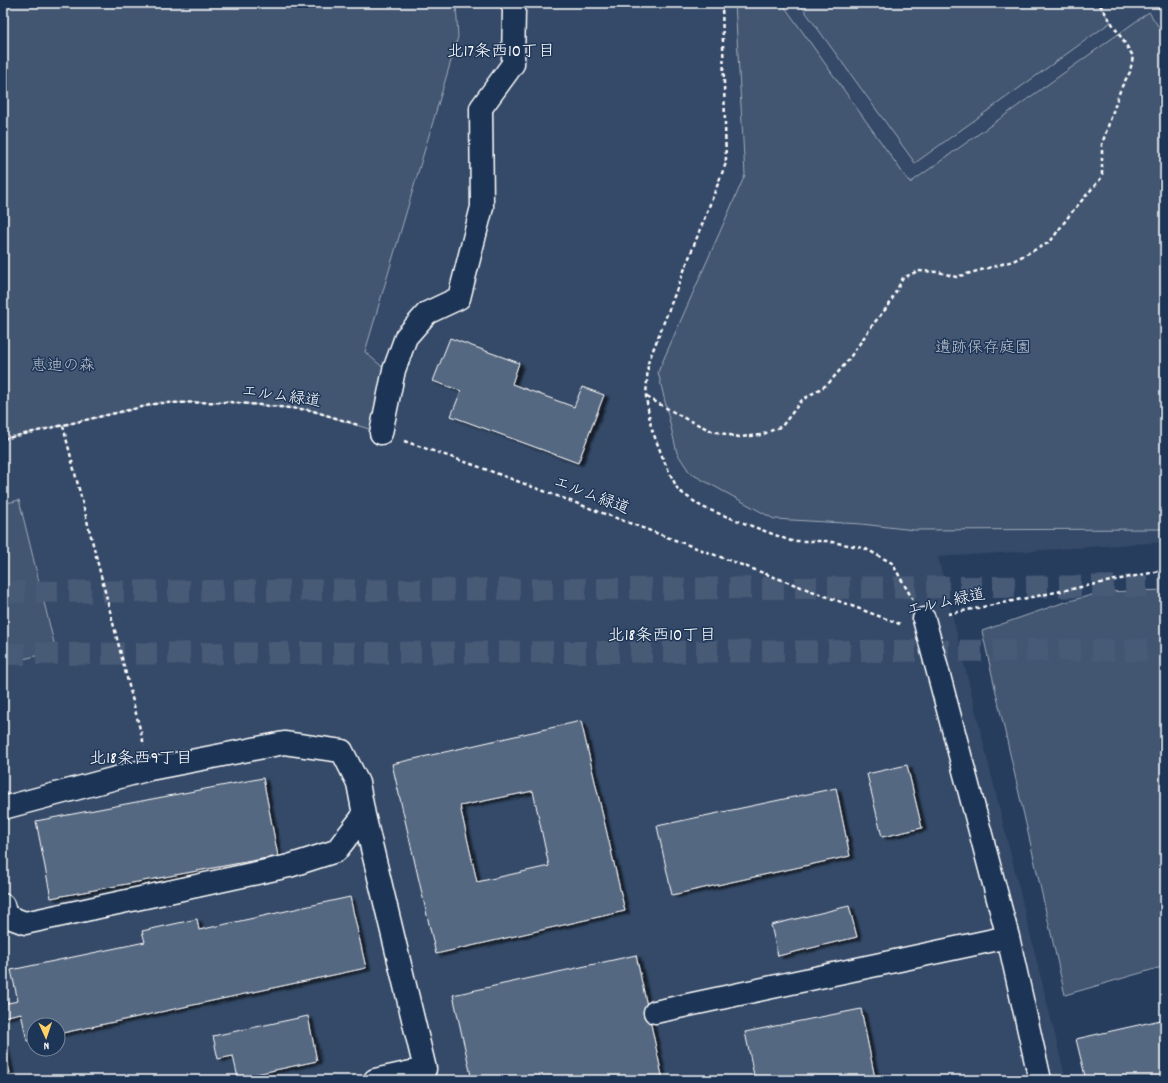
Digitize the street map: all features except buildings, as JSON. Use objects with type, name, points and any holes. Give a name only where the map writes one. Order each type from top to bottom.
[{"type":"street","points":[[381,432],[394,370],[406,337],[427,313],[459,298],[482,207],[481,108],[513,64],[514,9],[512,3]]},
{"type":"street","points":[[924,619],[1008,937],[1040,1080]]},
{"type":"street","points":[[6,810],[150,769],[284,743],[342,751],[358,783],[364,815],[425,1068],[375,1080]]},
{"type":"street","points":[[3,906],[6,916],[25,923],[288,866],[336,851],[364,815]]},
{"type":"street","points":[[655,1012],[1008,937]]},
{"type":"path","points":[[722,3],[726,163],[648,363],[646,397],[651,427],[664,461],[678,490],[702,507],[791,542],[826,541],[864,548],[892,563],[924,619]]},
{"type":"path","points":[[646,397],[686,419],[712,431],[739,437],[761,436],[782,426],[802,400],[828,384],[846,363],[874,323],[890,306],[903,278],[918,271],[939,272],[956,277],[1013,261],[1050,242],[1071,213],[1102,177],[1102,144],[1121,88],[1130,72],[1133,56],[1100,3]]},
{"type":"path","name":"エルム緑道","points":[[3,439],[159,404],[229,402],[310,410],[381,432],[474,465],[901,625],[1165,570]]},
{"type":"path","points":[[63,426],[150,769]]},
{"type":"shaded area","points":[[3,3],[1165,3],[1165,542],[938,557],[1066,1080],[3,1080]]},
{"type":"green space","name":"恵迪の森","points":[[3,3],[456,3],[458,37],[365,352],[393,376],[381,433],[310,410],[229,402],[159,403],[3,439]]},
{"type":"green space","name":"遺跡保存庭園","points":[[735,3],[782,3],[910,183],[1149,12],[1165,37],[1165,529],[914,530],[861,524],[774,519],[690,473],[677,453],[658,372],[745,175]]},
{"type":"green space","points":[[799,3],[1097,3],[1111,22],[915,163]]},
{"type":"green space","points":[[19,500],[56,651],[3,664],[3,504]]},
{"type":"green space","points":[[1165,590],[1165,966],[1065,995],[982,631],[1062,603],[1103,592]]},
{"type":"waterway","points":[[1159,3],[1165,11]]},
{"type":"tunnel","points":[[3,592],[1165,586]]},
{"type":"tunnel","points":[[3,654],[1165,650]]},
{"type":"district","name":"北17条西10丁目","points":[[501,53]]},
{"type":"district","name":"北18条西10丁目","points":[[662,637]]},
{"type":"district","name":"北18条西9丁目","points":[[141,760]]}]
